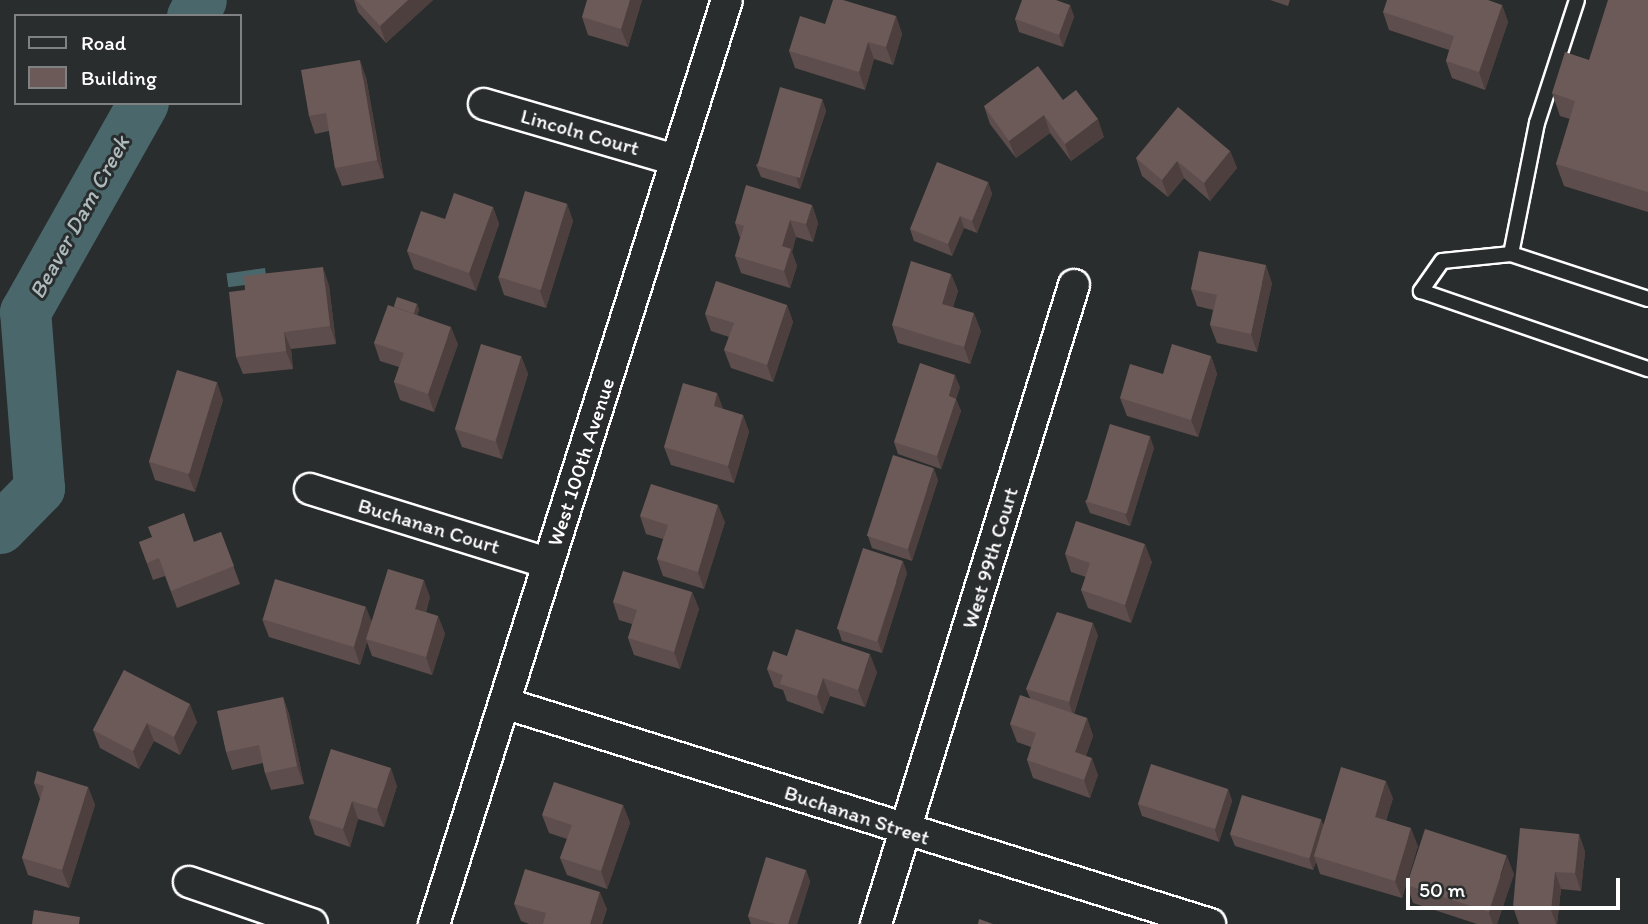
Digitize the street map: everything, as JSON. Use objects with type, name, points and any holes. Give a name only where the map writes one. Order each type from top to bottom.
[{"type":"street","name":"West 100th Avenue","points":[[434,924],[727,0]]},
{"type":"street","name":"Lincoln Court","points":[[484,104],[676,160]]},
{"type":"street","name":"West 99th Court","points":[[876,924],[1074,285]]},
{"type":"street","name":"Buchanan Court","points":[[310,489],[548,564]]},
{"type":"street","name":"Buchanan Street","points":[[504,703],[1210,924]]},
{"type":"street","points":[[189,882],[312,924]]},
{"type":"lane","points":[[1511,254],[1537,123],[1577,0]]},
{"type":"lane","points":[[1648,299],[1511,254],[1442,261],[1421,291],[1648,369]]},
{"type":"water","points":[[265,268],[267,282],[228,287],[226,273]]},
{"type":"building","points":[[356,0],[408,0],[380,26]]},
{"type":"building","points":[[587,0],[630,0],[621,29],[582,17]]},
{"type":"building","points":[[833,0],[843,0],[896,16],[886,47],[868,42],[859,72],[789,51],[800,16],[825,24]]},
{"type":"building","points":[[1022,0],[1056,0],[1070,5],[1059,35],[1015,19]]},
{"type":"building","points":[[1387,0],[1488,0],[1502,5],[1479,72],[1446,61],[1454,36],[1383,12]]},
{"type":"building","points":[[1608,0],[1648,0],[1648,192],[1556,164],[1575,101],[1552,93],[1565,52],[1589,60]]},
{"type":"building","points":[[360,60],[377,160],[335,168],[326,113],[309,116],[301,70]]},
{"type":"building","points":[[1038,66],[1063,100],[1076,90],[1098,119],[1065,144],[1044,115],[1009,141],[984,106]]},
{"type":"building","points":[[780,87],[822,99],[800,178],[757,166]]},
{"type":"building","points":[[1178,107],[1230,151],[1204,183],[1177,161],[1162,180],[1136,158]]},
{"type":"building","points":[[937,162],[988,182],[972,221],[960,216],[948,244],[910,229]]},
{"type":"building","points":[[746,185],[812,205],[806,224],[790,220],[782,246],[791,249],[784,271],[735,256],[744,226],[735,223]]},
{"type":"building","points":[[525,191],[567,204],[541,290],[499,277]]},
{"type":"building","points":[[454,193],[493,207],[469,273],[407,251],[421,211],[445,219]]},
{"type":"building","points":[[1199,251],[1266,265],[1251,334],[1210,325],[1217,295],[1191,289]]},
{"type":"building","points":[[911,261],[951,274],[942,304],[974,313],[964,347],[892,325]]},
{"type":"building","points":[[323,267],[330,326],[284,332],[286,351],[236,357],[229,292],[245,290],[244,276]]},
{"type":"building","points":[[716,281],[787,305],[767,365],[724,350],[734,323],[705,314]]},
{"type":"building","points":[[397,297],[417,304],[414,313],[394,306]]},
{"type":"building","points":[[388,305],[451,327],[428,394],[394,382],[404,353],[374,343]]},
{"type":"building","points":[[481,344],[521,356],[495,441],[455,429]]},
{"type":"building","points":[[1172,344],[1211,356],[1191,420],[1120,398],[1130,364],[1163,374]]},
{"type":"building","points":[[920,363],[955,375],[949,396],[956,399],[937,456],[894,442]]},
{"type":"building","points":[[177,370],[217,382],[189,474],[149,462]]},
{"type":"building","points":[[683,383],[717,393],[714,406],[743,415],[728,466],[664,447]]},
{"type":"building","points":[[1110,424],[1150,436],[1126,514],[1086,501]]},
{"type":"building","points":[[893,455],[934,468],[908,549],[867,536]]},
{"type":"building","points":[[651,484],[718,505],[698,572],[657,559],[668,525],[640,516]]},
{"type":"building","points":[[184,513],[194,542],[221,532],[234,566],[171,591],[159,558],[147,563],[139,542],[152,537],[148,527]]},
{"type":"building","points":[[1076,521],[1145,544],[1125,605],[1081,590],[1090,563],[1065,554]]},
{"type":"building","points":[[863,548],[903,561],[877,642],[837,629]]},
{"type":"building","points":[[388,569],[424,580],[415,609],[438,616],[426,657],[366,639]]},
{"type":"building","points":[[623,571],[692,592],[674,652],[628,638],[637,610],[613,602]]},
{"type":"building","points":[[275,579],[366,607],[354,647],[263,619]]},
{"type":"building","points":[[1057,612],[1093,623],[1069,702],[1026,689]]},
{"type":"building","points":[[796,629],[870,654],[858,690],[823,678],[817,696],[780,684],[783,675],[767,669],[773,651],[787,656]]},
{"type":"building","points":[[124,670],[190,704],[174,737],[147,723],[133,751],[93,730]]},
{"type":"building","points":[[1020,695],[1087,718],[1075,752],[1092,758],[1084,780],[1027,760],[1036,733],[1010,724]]},
{"type":"building","points":[[283,697],[297,766],[265,773],[259,745],[226,752],[217,711]]},
{"type":"building","points":[[331,749],[391,768],[377,809],[352,801],[343,829],[309,818]]},
{"type":"building","points":[[1151,764],[1228,789],[1215,829],[1138,804]]},
{"type":"building","points":[[1341,767],[1386,781],[1375,817],[1411,828],[1395,881],[1314,856]]},
{"type":"building","points":[[37,771],[88,787],[62,870],[22,858],[44,786],[34,783]]},
{"type":"building","points":[[554,782],[623,805],[601,871],[560,858],[572,825],[542,815]]},
{"type":"building","points":[[1242,795],[1321,819],[1309,858],[1230,834]]},
{"type":"building","points":[[1520,828],[1579,834],[1575,873],[1555,872],[1551,910],[1513,907]]},
{"type":"building","points":[[1425,829],[1507,856],[1489,912],[1407,885]]},
{"type":"building","points":[[766,857],[806,870],[788,924],[776,924],[748,916]]},
{"type":"building","points":[[525,869],[600,892],[590,924],[543,924],[546,913],[514,904]]},
{"type":"building","points":[[34,910],[80,917],[79,924],[32,924]]},
{"type":"building","points":[[979,919],[993,924],[978,924]]},
{"type":"waterway","name":"Beaver Dam Creek","points":[[193,14],[201,0]]},
{"type":"waterway","name":"Beaver Dam Creek","points":[[0,528],[39,488],[25,312],[142,105]]}]
